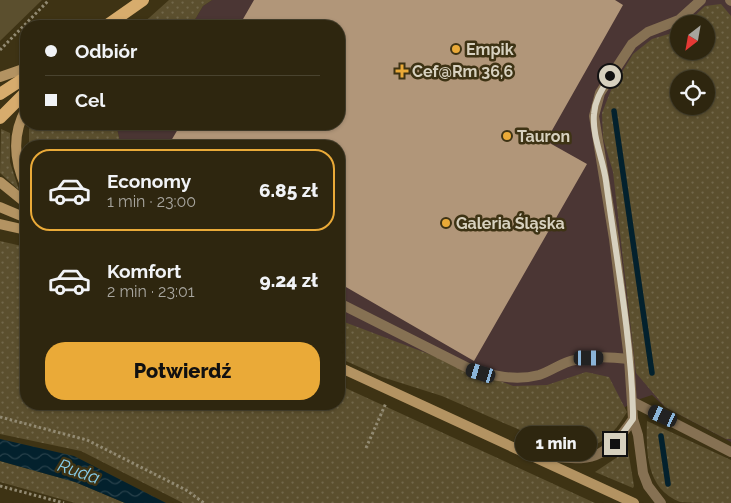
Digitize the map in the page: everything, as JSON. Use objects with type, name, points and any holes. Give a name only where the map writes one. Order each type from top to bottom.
[{"type":"main road","points":[[115,20],[143,0]]},
{"type":"main road","points":[[0,77],[20,70]]},
{"type":"main road","points":[[0,94],[20,81]]},
{"type":"main road","points":[[0,118],[20,98]]},
{"type":"main road","points":[[20,122],[16,147],[20,172]]},
{"type":"main road","points":[[0,182],[20,198]]},
{"type":"main road","points":[[0,206],[20,215]]},
{"type":"main road","points":[[0,224],[20,229]]},
{"type":"main road","points":[[345,370],[634,503]]},
{"type":"lane","points":[[661,503],[648,486],[643,473],[638,436],[633,419],[629,359],[604,167],[596,138],[595,107],[600,93],[620,58],[632,44],[648,32],[678,20],[701,0]]},
{"type":"lane","points":[[345,306],[470,370],[492,376],[507,378],[540,374],[576,359],[629,359]]},
{"type":"lane","points":[[633,402],[731,452]]},
{"type":"lane","points":[[529,454],[576,459],[597,456],[615,444],[633,419]]},
{"type":"path","points":[[29,20],[49,0]]},
{"type":"path","points":[[0,50],[20,30]]},
{"type":"path","points":[[366,448],[391,391]]},
{"type":"path","points":[[0,417],[87,440],[186,490],[204,503]]},
{"type":"path","points":[[0,486],[64,503]]},
{"type":"shaded area","points":[[0,0],[42,0],[20,20],[0,41]]},
{"type":"shaded area","points":[[169,0],[212,0],[203,6],[195,20],[147,20]]},
{"type":"shaded area","points":[[212,0],[731,0],[731,442],[665,407],[652,395],[634,401],[580,438],[345,324],[345,140],[120,140],[117,130],[345,130],[345,20],[195,20],[203,6]]},
{"type":"shaded area","points":[[721,4],[731,16],[731,439],[726,439],[665,407],[636,373],[613,172],[603,138],[602,113],[611,90],[633,54],[652,39],[670,34],[670,60],[715,60],[715,15],[696,15],[705,6]]},
{"type":"shaded area","points":[[1,129],[10,133],[10,162],[19,190],[0,173]]},
{"type":"shaded area","points":[[29,130],[117,130],[120,140],[29,140]]},
{"type":"shaded area","points":[[0,241],[20,246],[20,410],[345,410],[345,388],[595,503],[183,503],[81,451],[0,434]]},
{"type":"shaded area","points":[[345,322],[513,386],[547,385],[586,372],[609,377],[627,412],[614,431],[599,443],[582,448],[559,447],[442,396],[382,377],[345,361]]},
{"type":"shaded area","points":[[647,421],[731,460],[731,503],[680,502],[660,488],[650,468],[647,445]]},
{"type":"shaded area","points":[[628,450],[633,488],[595,472]]},
{"type":"shaded area","points":[[0,461],[75,482],[125,503],[75,503],[0,482]]},
{"type":"water","name":"Ruda","points":[[0,439],[74,456],[166,503],[125,503],[75,482],[0,461]]},
{"type":"building","name":"Galeria Śląska","points":[[254,0],[615,0],[623,5],[546,141],[587,164],[474,361],[345,286],[345,140],[172,140],[177,130],[345,130],[345,20],[242,20]]},
{"type":"waterway","points":[[614,111],[652,373]]},
{"type":"waterway","points":[[661,436],[668,484]]},
{"type":"place","name":"Empik","points":[[456,49]]},
{"type":"place","name":"Cef@Rm 36,6","points":[[402,71]]},
{"type":"place","name":"Tauron","points":[[507,136]]},
{"type":"place","name":"Galeria Śląska","points":[[446,223]]},
{"type":"route","points":[[610,76],[597,99],[594,116],[596,138],[604,167],[614,239],[633,402],[633,419],[615,444]]}]
